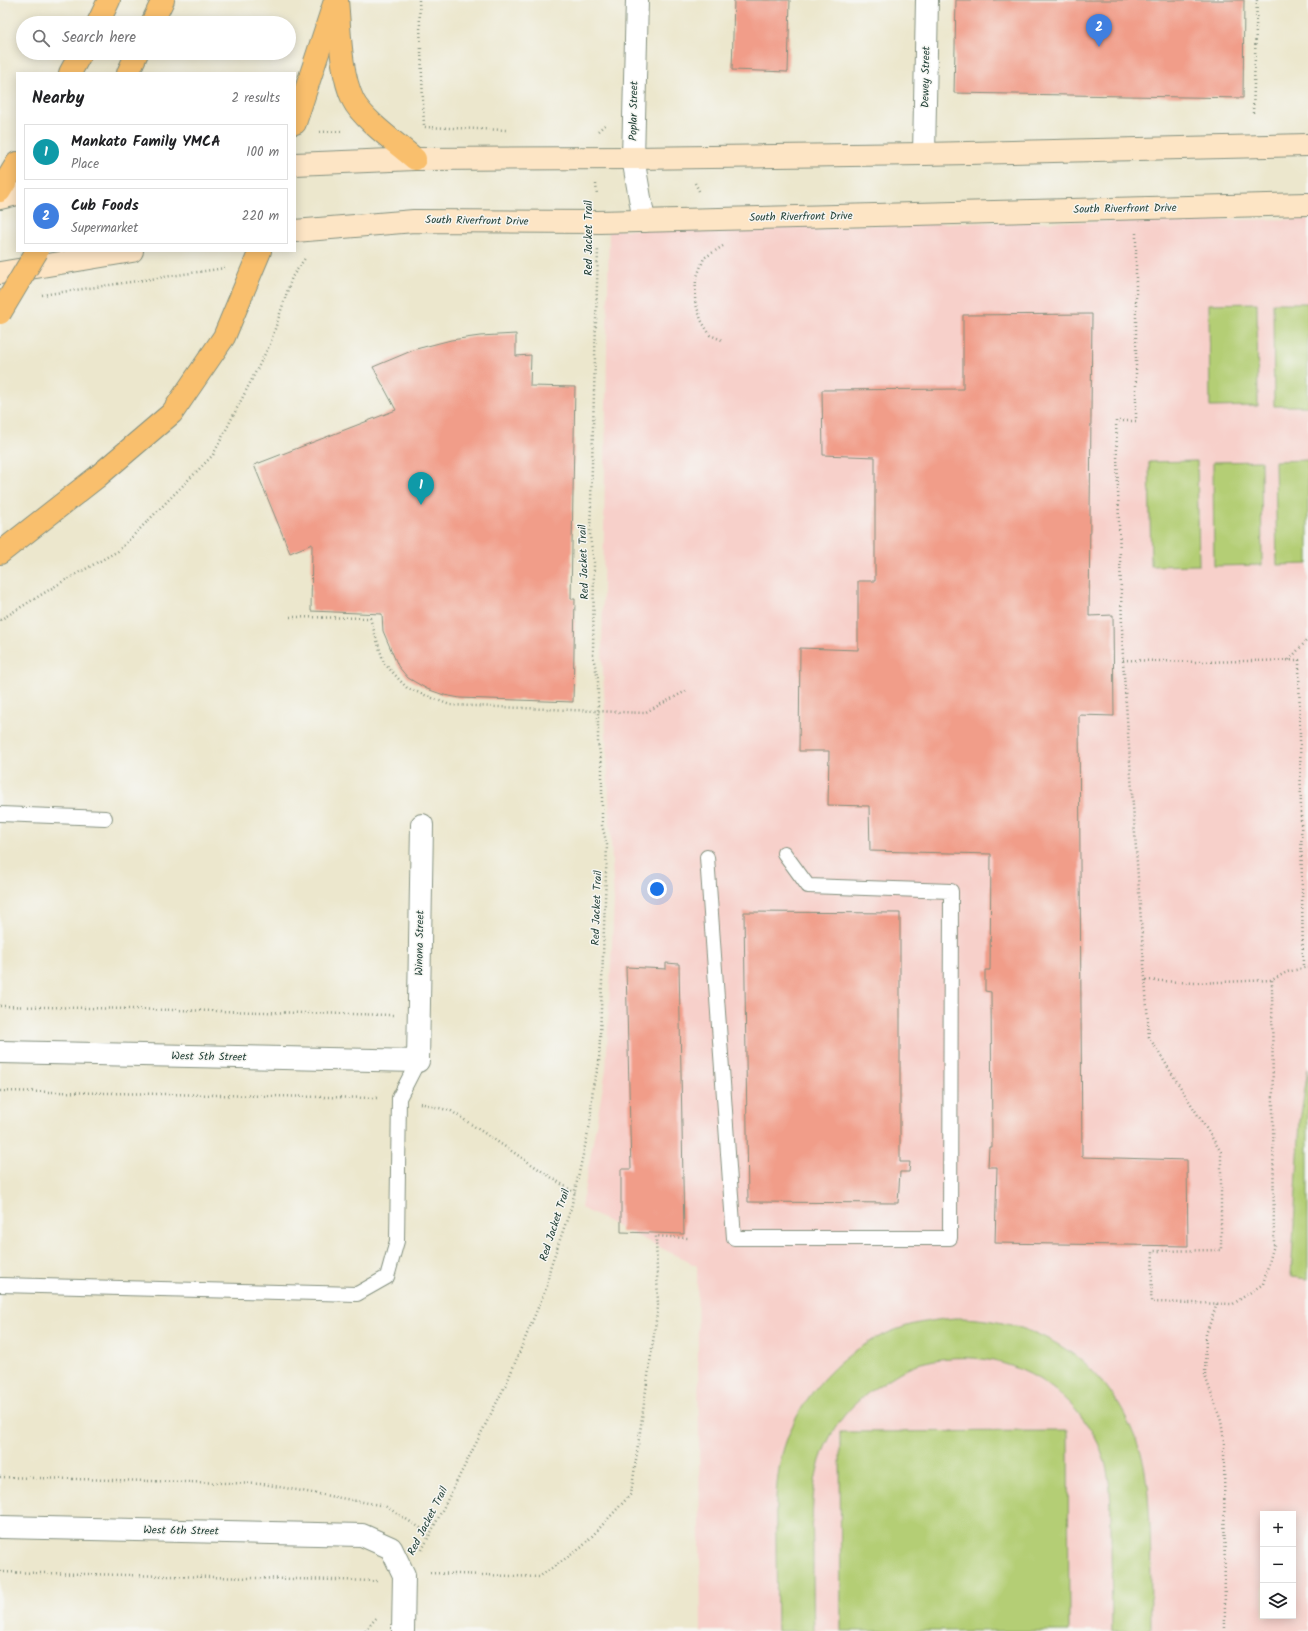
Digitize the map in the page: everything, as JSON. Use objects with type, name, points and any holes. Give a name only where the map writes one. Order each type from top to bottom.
[{"type":"highway","points":[[101,16],[109,0]]},
{"type":"highway","points":[[155,16],[163,0]]},
{"type":"highway","points":[[296,120],[336,0]]},
{"type":"highway","points":[[336,0],[344,67],[354,101],[369,120],[416,159]]},
{"type":"highway","points":[[71,72],[77,60]]},
{"type":"highway","points":[[128,72],[134,60]]},
{"type":"highway","points":[[0,192],[16,165]]},
{"type":"highway","points":[[0,313],[36,252]]},
{"type":"highway","points":[[0,554],[97,477],[172,413],[224,337],[258,257]]},
{"type":"main road","points":[[296,164],[416,159],[924,154],[1308,145]]},
{"type":"main road","points":[[0,198],[16,194]]},
{"type":"main road","name":"South Riverfront Drive","points":[[296,231],[414,221],[598,222],[1308,204]]},
{"type":"main road","points":[[0,273],[126,252]]},
{"type":"street","name":"Poplar Street","points":[[637,0],[633,158],[644,220]]},
{"type":"street","name":"Dewey Street","points":[[924,154],[927,0]]},
{"type":"street","name":"Winona Street","points":[[418,1061],[422,826]]},
{"type":"street","name":"West 5th Street","points":[[0,1052],[418,1061]]},
{"type":"street","name":"West 6th Street","points":[[0,1527],[362,1535],[392,1548],[406,1577]]},
{"type":"street","points":[[404,1631],[406,1577]]},
{"type":"lane","points":[[0,814],[105,818]]},
{"type":"lane","points":[[707,857],[734,1238],[950,1238],[952,891],[808,886],[784,852]]},
{"type":"lane","points":[[0,1285],[357,1294],[388,1277],[397,1241],[399,1098],[418,1061]]},
{"type":"path","points":[[420,0],[424,127],[509,130]]},
{"type":"path","points":[[1253,113],[1256,0]]},
{"type":"path","name":"Red Jacket Trail","points":[[365,1631],[406,1577],[430,1534],[510,1375],[547,1286],[550,1268],[572,1208],[590,1124],[593,1086],[599,1064],[607,845],[602,825],[602,765],[598,743],[598,679],[593,657],[594,562],[590,536],[598,222],[595,158]]},
{"type":"path","points":[[1136,231],[1136,421],[1116,421],[1123,660],[1149,1037],[1221,1152],[1221,1250],[1153,1251],[1152,1302],[1233,1304],[1262,1284],[1274,1245],[1272,980]]},
{"type":"path","points":[[299,257],[313,254]]},
{"type":"path","points":[[0,620],[62,582],[118,551],[213,455],[270,344],[292,277],[306,256]]},
{"type":"path","points":[[39,296],[258,257]]},
{"type":"path","points":[[290,617],[370,618],[384,663],[407,688],[450,705],[644,713],[688,690]]},
{"type":"path","points":[[1288,660],[1308,640]]},
{"type":"path","points":[[1123,660],[1198,662],[1299,660],[1303,968]]},
{"type":"path","points":[[1146,980],[1195,983],[1272,980],[1287,972],[1308,967]]},
{"type":"path","points":[[0,1006],[419,1016]]},
{"type":"path","points":[[0,1091],[399,1098],[451,1111],[575,1193]]},
{"type":"path","points":[[0,1572],[387,1581],[406,1577],[539,1576],[582,1547],[631,1494],[658,1307],[656,1236],[688,1238]]},
{"type":"path","points":[[1217,1304],[1206,1334],[1206,1376],[1221,1421],[1224,1441],[1225,1631]]},
{"type":"path","points":[[0,1478],[263,1484],[385,1506],[430,1534]]},
{"type":"shaded area","points":[[1308,219],[1308,1631],[701,1631],[697,1266],[581,1208],[606,1070],[614,902],[602,650],[609,230],[948,223]]},
{"type":"green space","points":[[1257,303],[1258,406],[1210,407],[1209,304]]},
{"type":"green space","points":[[1273,303],[1308,303],[1308,406],[1274,406]]},
{"type":"green space","points":[[1308,460],[1308,564],[1277,565],[1275,461]]},
{"type":"green space","points":[[1197,461],[1199,565],[1151,566],[1149,462]]},
{"type":"green space","points":[[1261,461],[1262,565],[1214,566],[1213,462]]},
{"type":"green space","points":[[1308,1069],[1308,1279],[1291,1277],[1300,1121]]},
{"type":"green space","points":[[955,1318],[983,1320],[1010,1325],[1036,1334],[1060,1346],[1082,1361],[1101,1380],[1117,1402],[1131,1428],[1141,1454],[1148,1490],[1151,1551],[1151,1631],[1112,1631],[1110,1488],[1107,1468],[1101,1451],[1095,1436],[1086,1422],[1055,1390],[1022,1370],[984,1359],[945,1358],[915,1365],[891,1378],[860,1399],[846,1413],[834,1430],[818,1466],[815,1480],[812,1523],[814,1631],[777,1631],[777,1484],[783,1452],[791,1428],[803,1406],[817,1386],[834,1368],[854,1352],[875,1339],[898,1329],[912,1325]]},
{"type":"green space","points":[[1068,1431],[1069,1631],[841,1631],[840,1432]]},
{"type":"building","points":[[734,0],[790,0],[788,72],[732,70]]},
{"type":"building","points":[[956,0],[1244,0],[1243,98],[954,93]]},
{"type":"building","points":[[1092,314],[1089,616],[1113,615],[1114,716],[1079,715],[1082,1157],[1187,1160],[1188,1246],[995,1243],[997,1167],[988,1167],[989,1147],[992,1147],[991,992],[985,991],[985,970],[990,970],[991,854],[870,851],[869,806],[828,805],[829,751],[799,751],[800,648],[858,650],[858,581],[875,581],[875,457],[823,455],[822,390],[963,389],[963,315]]},
{"type":"building","points":[[516,334],[516,356],[531,355],[530,386],[575,387],[571,599],[575,599],[573,702],[460,698],[444,695],[427,689],[408,678],[398,666],[383,631],[382,614],[311,611],[312,544],[290,553],[254,465],[396,410],[373,367],[416,349],[451,340],[480,336]]},
{"type":"building","points":[[744,912],[900,913],[900,1162],[910,1162],[909,1172],[900,1172],[898,1203],[748,1202]]},
{"type":"building","points":[[666,963],[679,964],[684,1234],[621,1232],[621,1169],[631,1169],[626,967],[666,969]]},
{"type":"place","name":"Cub Foods","points":[[1099,47]]},
{"type":"place","name":"Mankato Family YMCA","points":[[421,505]]}]
